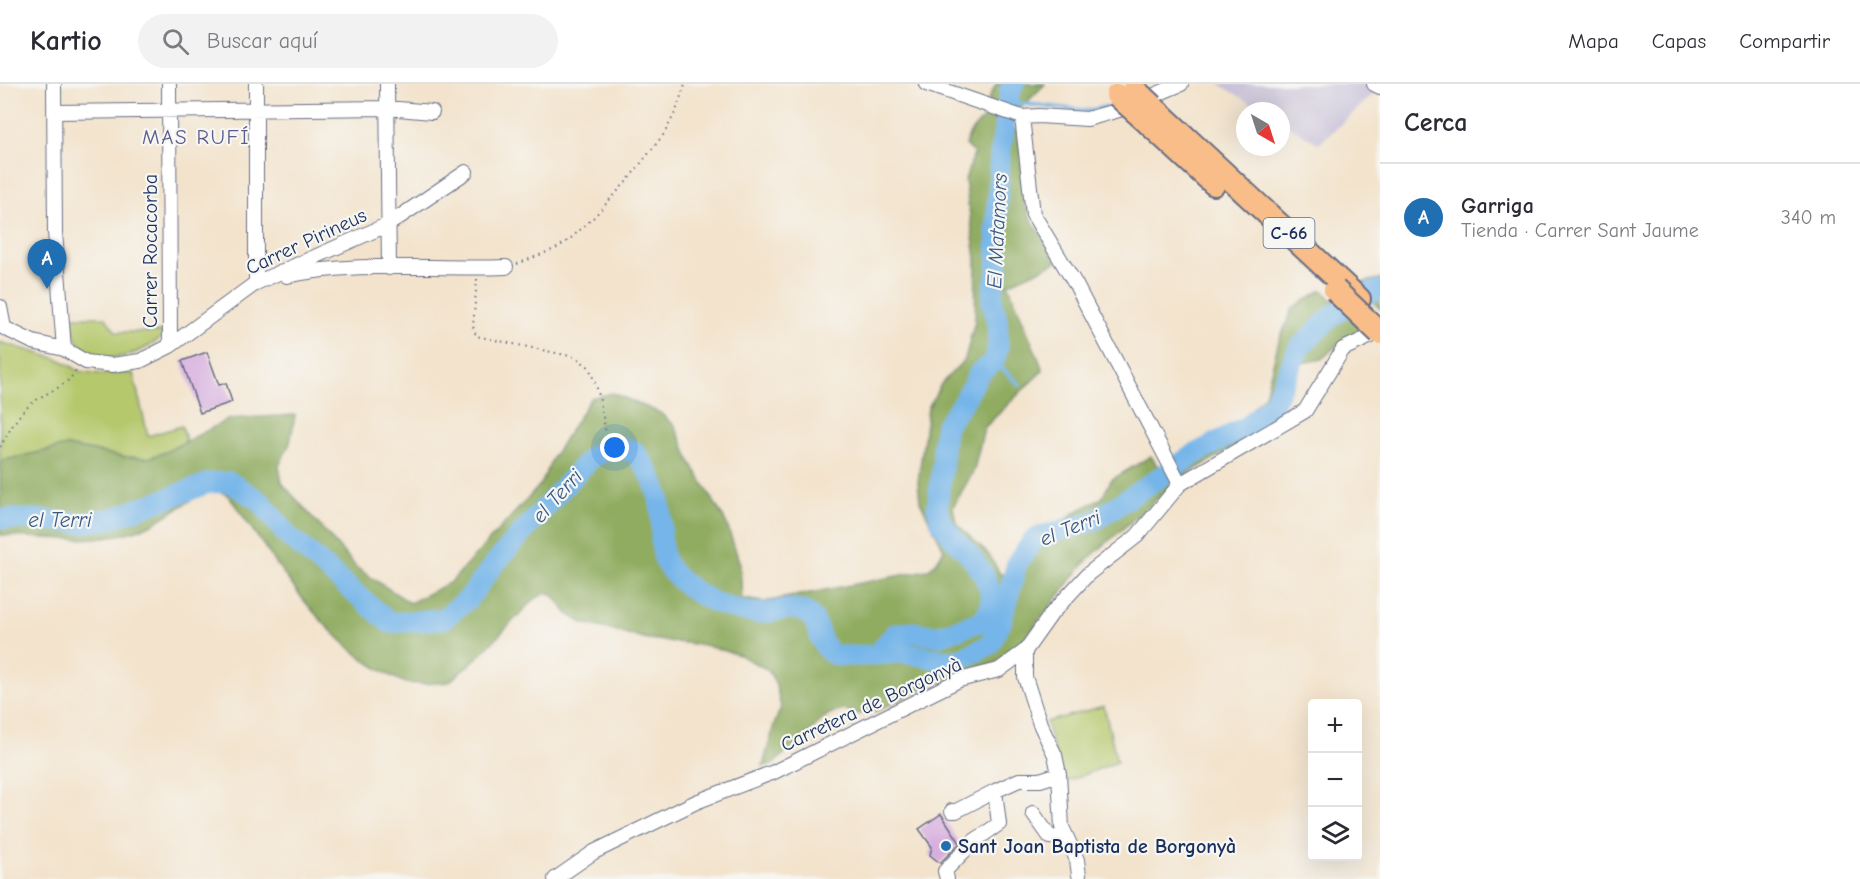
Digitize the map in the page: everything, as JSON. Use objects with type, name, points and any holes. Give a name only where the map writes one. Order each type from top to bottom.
[{"type":"highway","name":"C-66","points":[[1134,94],[1232,179],[1340,288],[1380,319]]},
{"type":"highway","points":[[1134,94],[1261,224],[1279,236],[1340,288],[1380,332]]},
{"type":"street","points":[[54,84],[55,232],[64,349]]},
{"type":"street","name":"Carrer Rocacorba","points":[[170,84],[170,346]]},
{"type":"street","points":[[256,84],[256,283],[310,271],[507,267]]},
{"type":"street","points":[[387,84],[389,268]]},
{"type":"street","points":[[926,84],[1019,116],[1087,119],[1119,110],[1181,84]]},
{"type":"street","points":[[1374,84],[1380,87]]},
{"type":"street","points":[[54,112],[387,108],[432,112]]},
{"type":"street","points":[[1019,116],[1033,214],[1076,285],[1180,484]]},
{"type":"street","name":"Carrer Pirineus","points":[[0,307],[4,328],[33,342],[64,349],[86,362],[112,365],[140,361],[170,346],[256,283],[389,224],[466,171]]},
{"type":"street","name":"Carretera de Borgonyà","points":[[555,879],[594,852],[696,802],[774,772],[959,680],[999,670],[1025,651],[1052,613],[1088,574],[1137,536],[1180,484],[1305,411],[1343,349],[1380,332]]},
{"type":"street","points":[[1025,651],[1025,677],[1040,724],[1055,755],[1059,774],[1062,828],[1077,860],[1079,875]]},
{"type":"street","points":[[951,811],[956,811],[1019,780],[1040,780],[1059,774]]},
{"type":"street","points":[[947,879],[945,871],[974,841],[999,824],[995,791]]},
{"type":"street","points":[[1033,813],[1050,837],[1066,838]]},
{"type":"path","points":[[507,267],[557,248],[593,218],[627,181],[664,134],[676,111],[685,84]]},
{"type":"path","points":[[478,268],[473,326],[476,336],[575,357],[589,367],[598,391],[606,433]]},
{"type":"path","points":[[0,447],[21,412],[31,403],[68,382],[81,359]]},
{"type":"shaded area","points":[[1219,84],[1366,84],[1378,90],[1319,144],[1290,126],[1290,102],[1249,102]]},
{"type":"green space","points":[[996,84],[1045,84],[1020,109],[988,101]]},
{"type":"green space","points":[[984,118],[1006,121],[1019,132],[1024,201],[1030,217],[1057,262],[1008,284],[1043,370],[984,428],[974,470],[953,507],[956,523],[990,556],[1000,574],[1008,575],[1036,537],[1057,527],[1074,513],[1102,498],[1111,480],[1151,456],[1159,469],[1230,432],[1265,395],[1279,341],[1293,308],[1322,290],[1364,330],[1337,345],[1322,359],[1302,363],[1271,425],[1182,477],[1087,560],[1010,655],[991,665],[933,683],[875,712],[858,714],[844,710],[829,714],[773,764],[763,766],[781,707],[775,682],[768,670],[740,655],[704,645],[648,639],[583,623],[568,614],[553,595],[547,592],[533,600],[480,655],[449,682],[412,684],[394,678],[351,649],[312,610],[228,495],[220,492],[208,492],[146,527],[128,533],[74,539],[0,535],[0,461],[67,446],[124,457],[148,458],[166,452],[229,419],[295,415],[290,443],[279,466],[282,483],[358,569],[410,603],[451,582],[541,484],[553,457],[591,398],[613,393],[660,413],[675,426],[691,463],[726,522],[740,564],[742,599],[764,602],[927,570],[935,564],[944,550],[920,501],[918,482],[928,408],[941,384],[965,359],[975,321],[976,258],[965,180],[974,153],[966,145],[970,133]]},
{"type":"green space","points":[[1380,279],[1380,309],[1354,284]]},
{"type":"green space","points":[[71,317],[105,317],[116,332],[163,332],[163,336],[135,353],[112,358],[101,357],[90,354],[79,345]]},
{"type":"green space","points":[[0,342],[61,360],[79,371],[102,374],[133,373],[148,436],[182,426],[186,441],[166,452],[148,458],[124,457],[67,446],[0,461]]},
{"type":"green space","points":[[1104,706],[1117,762],[1063,783],[1046,722]]},
{"type":"building","points":[[207,352],[219,385],[226,383],[232,402],[200,413],[182,361]]},
{"type":"building","points":[[941,814],[960,843],[940,863],[930,855],[932,847],[919,829]]},
{"type":"waterway","name":"El Matamors","points":[[880,654],[895,634],[913,632],[938,636],[982,621],[991,608],[991,594],[985,577],[941,522],[937,509],[946,425],[965,399],[979,373],[994,361],[998,347],[997,317],[992,304],[993,288],[998,272],[996,232],[1000,156],[1010,90],[1014,84]]},
{"type":"waterway","points":[[1008,102],[1088,111],[1106,107]]},
{"type":"waterway","name":"el Terri","points":[[0,519],[81,523],[110,519],[209,483],[230,482],[261,502],[286,534],[390,623],[443,619],[468,599],[495,563],[591,458],[610,446],[634,451],[647,469],[659,496],[662,548],[667,565],[681,581],[701,595],[723,606],[747,612],[763,613],[786,609],[803,611],[813,620],[824,645],[833,654],[856,656],[901,653],[951,660],[989,645],[1001,623],[1017,563],[1035,538],[1094,521],[1193,455],[1249,425],[1274,402],[1299,348],[1333,315],[1369,293],[1380,290]]},
{"type":"waterway","points":[[994,361],[1020,385]]},
{"type":"waterway","name":"el Terri","points":[[1113,508],[1120,511]]},
{"type":"place","name":"Garriga","points":[[47,289]]},
{"type":"place","name":"Sant Joan Baptista de Borgonyà","points":[[946,846]]},
{"type":"district","name":"MAS RUFÍ","points":[[196,137]]}]
